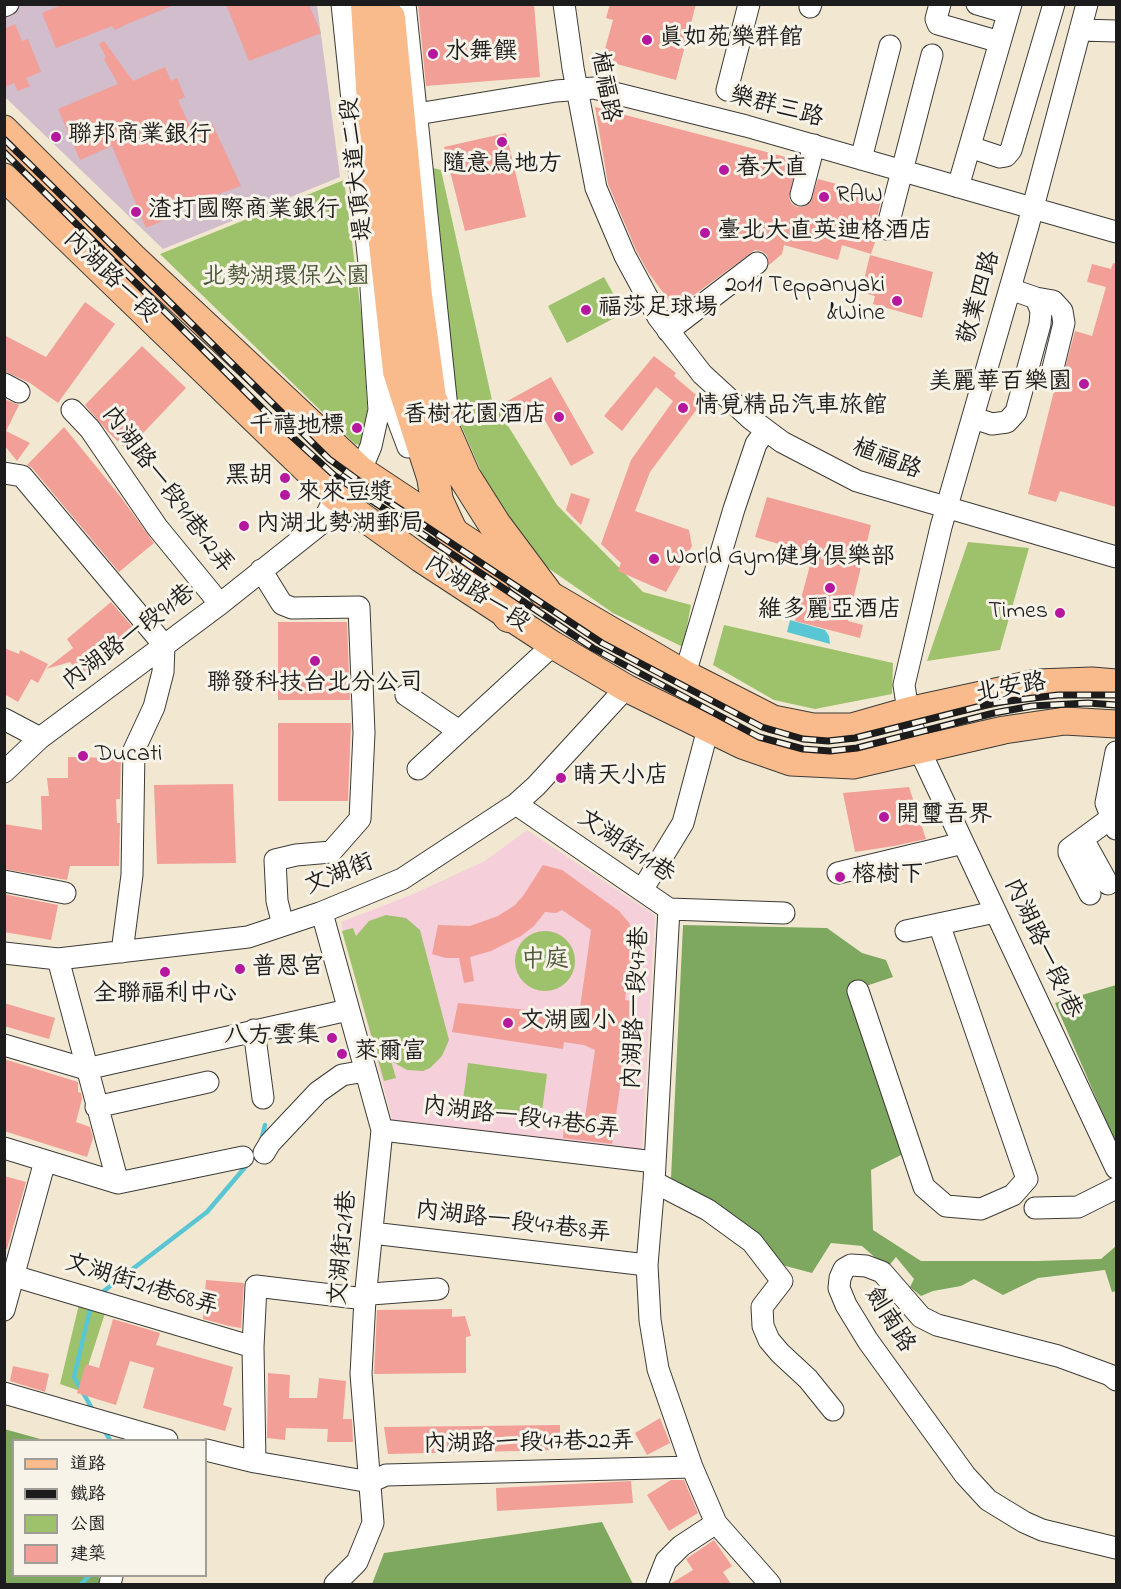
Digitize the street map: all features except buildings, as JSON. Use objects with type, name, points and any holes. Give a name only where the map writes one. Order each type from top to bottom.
[{"type":"highway","name":"堤頂大道二段","points":[[368,4],[377,170],[399,371],[433,477],[437,501],[450,529],[509,616]]},
{"type":"highway","name":"堤頂大道二段","points":[[388,4],[416,296],[430,398],[464,476],[495,525],[545,592]]},
{"type":"main road","name":"內湖路一段","points":[[4,129],[133,257],[360,470],[545,592],[685,674],[773,719],[813,728],[852,727],[908,711]]},
{"type":"main road","name":"內湖路一段","points":[[4,177],[335,497],[420,558],[553,645],[626,688],[742,746],[791,762],[853,765],[920,751]]},
{"type":"main road","name":"北安路","points":[[908,711],[1037,683],[1092,681],[1116,683]]},
{"type":"main road","name":"北安路","points":[[920,751],[1004,730],[1065,721],[1116,724]]},
{"type":"street","name":"堤頂大道二段","points":[[342,4],[371,288],[387,391],[414,464],[437,501]]},
{"type":"street","name":"堤頂大道二段","points":[[405,4],[446,402],[464,476]]},
{"type":"street","name":"植福路","points":[[564,4],[596,188],[625,256],[658,317],[702,374],[751,419],[782,442],[857,481],[1116,557]]},
{"type":"street","points":[[727,90],[749,4]]},
{"type":"street","points":[[940,4],[936,19],[938,24],[1000,42]]},
{"type":"street","points":[[958,187],[1010,9],[977,4]]},
{"type":"street","points":[[970,147],[1000,157],[1006,156],[1011,150],[1054,4]]},
{"type":"street","name":"敬業四路","points":[[920,751],[908,711],[904,685],[946,508],[974,418],[1088,4]]},
{"type":"street","points":[[1080,30],[1116,31]]},
{"type":"street","points":[[861,159],[890,46]]},
{"type":"street","points":[[887,228],[932,55]]},
{"type":"street","name":"樂群三路","points":[[417,114],[594,88],[746,126],[1116,232]]},
{"type":"street","points":[[801,195],[814,145]]},
{"type":"street","points":[[669,331],[757,263]]},
{"type":"street","name":"內湖路一段91巷","points":[[4,772],[40,738],[220,604],[323,522],[335,497],[360,470],[371,446],[379,410],[371,288]]},
{"type":"street","points":[[1010,289],[1053,301],[1062,311],[1064,323],[1053,368]]},
{"type":"street","points":[[974,418],[992,424],[1007,422],[1016,412],[1040,324],[1041,311],[1036,298]]},
{"type":"street","name":"內湖路一段91巷12弄","points":[[72,410],[90,429],[157,527],[220,604]]},
{"type":"street","points":[[685,674],[734,509],[756,444],[766,430]]},
{"type":"street","points":[[5,477],[22,476],[164,645],[163,672],[154,707],[134,750],[132,875],[122,952]]},
{"type":"street","points":[[261,570],[282,604],[292,608],[359,608],[364,733],[360,819],[331,852],[296,855],[275,860],[278,900],[283,925]]},
{"type":"street","points":[[418,769],[553,645]]},
{"type":"street","name":"文湖街","points":[[4,953],[58,959],[248,937],[322,913],[402,879],[516,804],[536,786],[626,688]]},
{"type":"street","points":[[406,695],[459,731]]},
{"type":"street","points":[[4,719],[40,738]]},
{"type":"street","name":"內湖路一段47巷","points":[[642,890],[683,823],[708,729]]},
{"type":"street","name":"內湖路一段1巷","points":[[920,751],[1116,1168]]},
{"type":"street","points":[[1099,889],[1083,839],[1115,821],[1106,803],[1116,752]]},
{"type":"street","name":"文湖街11巷","points":[[516,804],[669,909],[784,913]]},
{"type":"street","points":[[838,873],[963,843]]},
{"type":"street","points":[[4,881],[65,893]]},
{"type":"street","name":"內湖路一段47巷","points":[[669,909],[647,1265],[650,1320],[658,1369],[692,1467],[716,1523],[770,1584]]},
{"type":"street","points":[[906,931],[995,912]]},
{"type":"street","name":"文湖街21巷","points":[[322,913],[382,1130],[365,1299],[362,1374],[373,1523],[357,1562],[335,1584]]},
{"type":"street","points":[[939,924],[1027,1179],[1036,1213],[1078,1207],[1116,1188]]},
{"type":"street","points":[[58,959],[118,1183]]},
{"type":"street","points":[[858,991],[924,1187],[946,1206],[981,1209],[1013,1195],[1027,1179]]},
{"type":"street","points":[[4,1045],[86,1069],[348,1010]]},
{"type":"street","points":[[254,1030],[263,1098]]},
{"type":"street","points":[[4,1148],[118,1183],[254,1155],[270,1143],[318,1092],[342,1075],[365,1071]]},
{"type":"street","points":[[96,1107],[208,1082]]},
{"type":"street","name":"內湖路一段47巷6弄","points":[[382,1130],[654,1172]]},
{"type":"street","points":[[4,1310],[12,1263],[45,1161]]},
{"type":"street","points":[[654,1172],[752,1242],[782,1281],[762,1307],[763,1326],[769,1340],[808,1379],[833,1410]]},
{"type":"street","name":"內湖路一段47巷8弄","points":[[372,1233],[647,1265]]},
{"type":"street","name":"文湖街21巷68弄","points":[[12,1263],[253,1347]]},
{"type":"street","name":"劍南路","points":[[1116,1380],[1110,1375],[1058,1356],[937,1325],[921,1317],[882,1272],[866,1266],[850,1265],[844,1269],[839,1288],[846,1305],[868,1341],[965,1475],[988,1500],[1042,1530],[1116,1548]]},
{"type":"street","name":"文湖街21巷68弄","points":[[255,1462],[253,1347],[256,1286],[365,1299]]},
{"type":"street","points":[[365,1299],[370,1294],[438,1289]]},
{"type":"street","points":[[4,1393],[157,1439]]},
{"type":"street","points":[[207,1450],[255,1462],[370,1482]]},
{"type":"street","name":"內湖路一段47巷22弄","points":[[370,1482],[386,1474],[692,1467]]},
{"type":"street","points":[[657,1584],[666,1561],[681,1546],[716,1523]]},
{"type":"shaded area","points":[[4,5],[317,5],[340,177],[163,249],[5,97]]},
{"type":"shaded area","name":"文湖國小","points":[[527,830],[655,915],[642,1151],[393,1123],[341,922],[411,895],[485,861]]},
{"type":"green space","points":[[429,167],[441,170],[492,400],[557,505],[643,592],[691,605],[683,647],[613,613],[541,563],[487,485],[457,416]]},
{"type":"green space","name":"北勢湖環保公園","points":[[344,180],[362,320],[369,435],[364,446],[355,444],[160,254]]},
{"type":"green space","name":"福莎足球場","points":[[604,277],[624,313],[567,343],[548,306]]},
{"type":"green space","points":[[968,542],[1029,548],[1000,650],[927,661]]},
{"type":"green space","points":[[724,625],[893,663],[892,694],[815,709],[774,700],[713,665]]},
{"type":"green space","points":[[386,915],[406,918],[420,930],[449,1040],[442,1056],[430,1068],[423,1071],[407,1070],[391,1061],[396,1078],[384,1081],[342,931],[353,928],[356,936],[369,921]]},
{"type":"green space","points":[[683,925],[827,928],[862,953],[886,960],[893,977],[854,990],[907,1152],[871,1170],[873,1230],[921,1261],[1101,1259],[1116,1246],[1116,1291],[1112,1292],[1105,1270],[1038,1278],[1003,1295],[974,1279],[961,1286],[933,1291],[921,1296],[910,1287],[914,1279],[896,1257],[887,1268],[862,1246],[831,1243],[812,1273],[782,1265],[703,1196],[671,1178]]},
{"type":"green space","name":"中庭","points":[[539,931],[551,931],[567,939],[573,949],[575,961],[573,973],[567,983],[551,991],[539,991],[523,983],[515,967],[515,955],[523,939]]},
{"type":"green space","points":[[1116,985],[1116,1144],[1055,1003]]},
{"type":"green space","points":[[468,1063],[547,1074],[541,1119],[462,1108]]},
{"type":"green space","points":[[81,1296],[108,1304],[80,1391],[60,1384]]},
{"type":"green space","points":[[4,1429],[40,1439],[12,1439],[12,1577],[99,1577],[100,1584],[5,1584]]},
{"type":"green space","points":[[602,1522],[633,1584],[372,1584],[384,1553]]},
{"type":"water","points":[[790,620],[825,630],[830,644],[787,632]]},
{"type":"waterway","points":[[261,1141],[265,1125]]},
{"type":"waterway","points":[[100,1294],[207,1212],[258,1152]]},
{"type":"waterway","points":[[91,1305],[74,1377],[94,1412]]},
{"type":"waterway","points":[[104,1430],[109,1439]]},
{"type":"waterway","points":[[82,1584],[88,1577]]},
{"type":"railway","points":[[4,139],[329,459],[380,496],[602,643],[762,727],[803,739],[828,741],[855,738],[993,703],[1058,695],[1116,695]]},
{"type":"railway","points":[[4,152],[277,423],[335,476],[593,648],[759,737],[803,749],[830,751],[857,748],[994,713],[1032,706],[1088,703],[1116,705]]},
{"type":"place","name":"真如苑樂群館","points":[[647,40]]},
{"type":"place","name":"水舞饌","points":[[433,54]]},
{"type":"place","name":"聯邦商業銀行","points":[[56,137]]},
{"type":"place","name":"隨意鳥地方","points":[[502,142]]},
{"type":"place","name":"春大直","points":[[724,170]]},
{"type":"place","name":"RAW","points":[[824,197]]},
{"type":"place","name":"渣打國際商業銀行","points":[[136,212]]},
{"type":"place","name":"臺北大直英迪格酒店","points":[[705,233]]},
{"type":"place","name":"2011 Teppanyaki &Wine","points":[[897,301]]},
{"type":"place","name":"福莎足球場","points":[[586,310]]},
{"type":"place","name":"美麗華百樂園","points":[[1084,384]]},
{"type":"place","name":"情覓精品汽車旅館","points":[[683,408]]},
{"type":"place","name":"香樹花園酒店","points":[[559,417]]},
{"type":"place","name":"千禧地標","points":[[357,428]]},
{"type":"place","name":"黑胡","points":[[285,478]]},
{"type":"place","name":"來來豆漿","points":[[285,495]]},
{"type":"place","name":"內湖北勢湖郵局","points":[[244,526]]},
{"type":"place","name":"World Gym健身俱樂部","points":[[654,559]]},
{"type":"place","name":"維多麗亞酒店","points":[[830,588]]},
{"type":"place","name":"Times","points":[[1060,613]]},
{"type":"place","name":"聯發科技台北分公司","points":[[315,661]]},
{"type":"place","name":"Ducati","points":[[83,756]]},
{"type":"place","name":"晴天小店","points":[[561,778]]},
{"type":"place","name":"開璽吾界","points":[[884,817]]},
{"type":"place","name":"榕樹下","points":[[840,877]]},
{"type":"place","name":"普恩宮","points":[[240,969]]},
{"type":"place","name":"全聯福利中心","points":[[165,972]]},
{"type":"place","name":"文湖國小","points":[[508,1023]]},
{"type":"place","name":"八方雲集","points":[[332,1038]]},
{"type":"place","name":"萊爾富","points":[[342,1054]]}]
